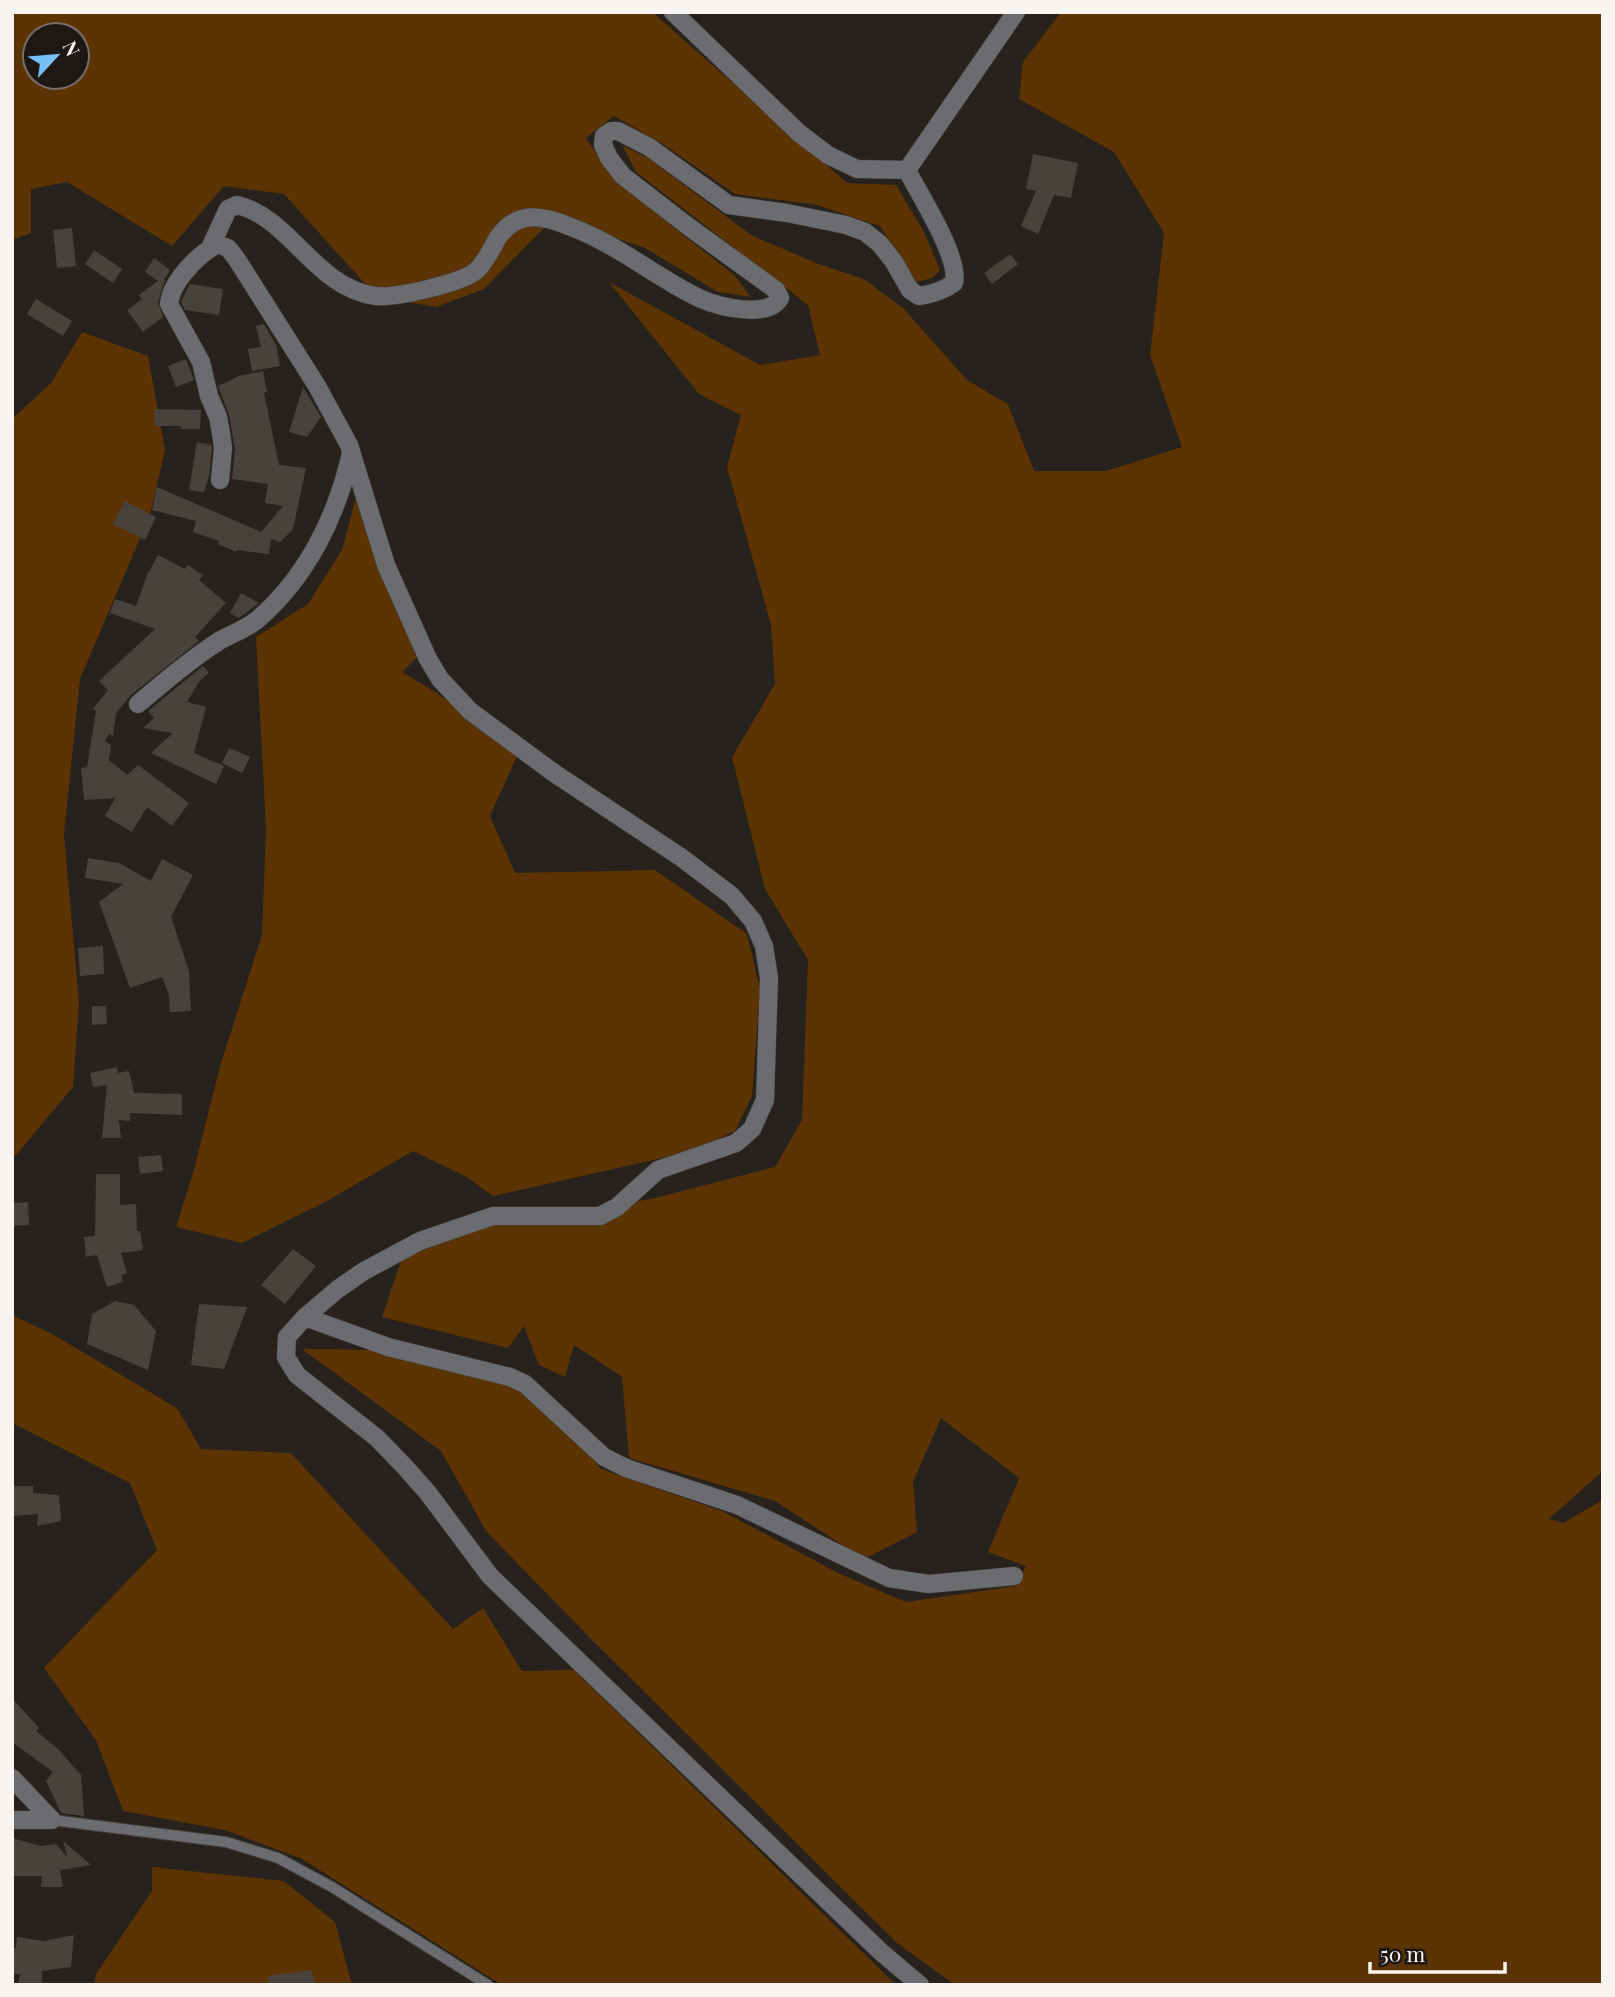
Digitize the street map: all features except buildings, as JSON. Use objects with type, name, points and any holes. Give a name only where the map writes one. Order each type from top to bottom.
[{"type":"street","points":[[673,12],[799,132],[828,155],[857,169],[908,170]]},
{"type":"street","points":[[908,170],[1016,12]]},
{"type":"street","points":[[210,248],[228,209],[237,205],[248,208],[271,223],[326,273],[360,293],[379,296],[438,286],[475,272],[508,225],[534,216],[582,232],[702,299],[724,306],[761,310],[776,305],[780,298],[776,290],[623,176],[603,145],[604,136],[611,131],[618,131],[649,147],[729,205],[787,212],[865,232],[880,244],[910,290],[919,296],[944,290],[954,283],[956,274],[945,244],[908,170]]},
{"type":"street","points":[[220,480],[223,448],[218,417],[209,396],[201,362],[169,304],[176,282],[210,248],[218,244],[236,258],[317,386],[351,453],[386,565],[428,659],[454,695],[470,711],[554,773],[732,896],[753,921],[764,946],[769,978],[765,1100],[752,1129],[736,1143],[658,1170],[610,1212],[588,1217],[494,1216],[420,1241],[364,1271],[305,1317],[290,1331],[286,1340],[286,1357],[297,1375],[377,1438],[428,1493],[490,1576],[881,1952],[920,1985]]},
{"type":"street","points":[[138,704],[188,662],[256,621],[285,590],[323,537],[344,485],[351,453]]},
{"type":"street","points":[[305,1317],[388,1347],[510,1377],[540,1395],[604,1457],[626,1468],[737,1505],[889,1578],[929,1584],[1014,1576]]},
{"type":"street","points":[[12,1778],[52,1820]]},
{"type":"street","points":[[12,1821],[52,1820]]},
{"type":"lane","points":[[52,1820],[226,1842],[278,1858],[332,1888],[488,1985]]},
{"type":"shaded area","points":[[12,12],[652,12],[847,183],[896,185],[924,232],[940,270],[932,278],[917,282],[880,226],[817,205],[735,194],[663,144],[614,116],[586,138],[615,181],[734,275],[751,297],[718,292],[645,248],[555,217],[484,289],[436,307],[377,297],[284,194],[224,186],[172,246],[67,182],[31,189],[31,233],[12,240]]},
{"type":"shaded area","points":[[1061,12],[1603,12],[1603,1471],[1549,1519],[1563,1523],[1603,1500],[1603,1985],[955,1985],[897,1943],[486,1531],[441,1451],[302,1349],[381,1350],[527,1382],[601,1469],[724,1512],[840,1574],[906,1602],[1016,1586],[1026,1566],[988,1552],[1019,1478],[941,1418],[913,1482],[917,1532],[864,1559],[775,1501],[629,1458],[622,1377],[574,1345],[565,1377],[539,1365],[524,1326],[508,1348],[382,1317],[401,1261],[465,1228],[651,1199],[775,1167],[802,1120],[808,960],[765,889],[732,757],[775,684],[771,625],[727,467],[741,415],[699,394],[609,282],[760,365],[820,355],[808,305],[636,172],[622,145],[648,158],[751,235],[816,263],[864,279],[904,309],[967,380],[1008,404],[1034,471],[1106,471],[1182,447],[1150,355],[1164,233],[1114,152],[1019,99],[1023,62]]},
{"type":"shaded area","points":[[82,332],[148,356],[165,450],[150,515],[80,679],[64,834],[79,1003],[73,1087],[17,1154],[12,1156],[12,419],[51,383]]},
{"type":"shaded area","points":[[361,479],[429,645],[402,672],[437,693],[518,754],[490,816],[515,873],[655,870],[747,934],[760,989],[752,1096],[735,1131],[693,1151],[493,1196],[465,1176],[413,1151],[327,1201],[242,1243],[176,1227],[193,1173],[221,1063],[262,935],[266,829],[256,637],[308,604],[342,550]]},
{"type":"shaded area","points":[[12,1315],[54,1335],[177,1408],[201,1449],[291,1453],[453,1629],[483,1608],[522,1671],[574,1670],[896,1985],[502,1985],[302,1859],[225,1830],[123,1811],[96,1740],[44,1668],[157,1550],[130,1483],[12,1423]]},
{"type":"shaded area","points":[[152,1867],[284,1881],[335,1922],[352,1985],[94,1985],[96,1974],[152,1891]]}]
